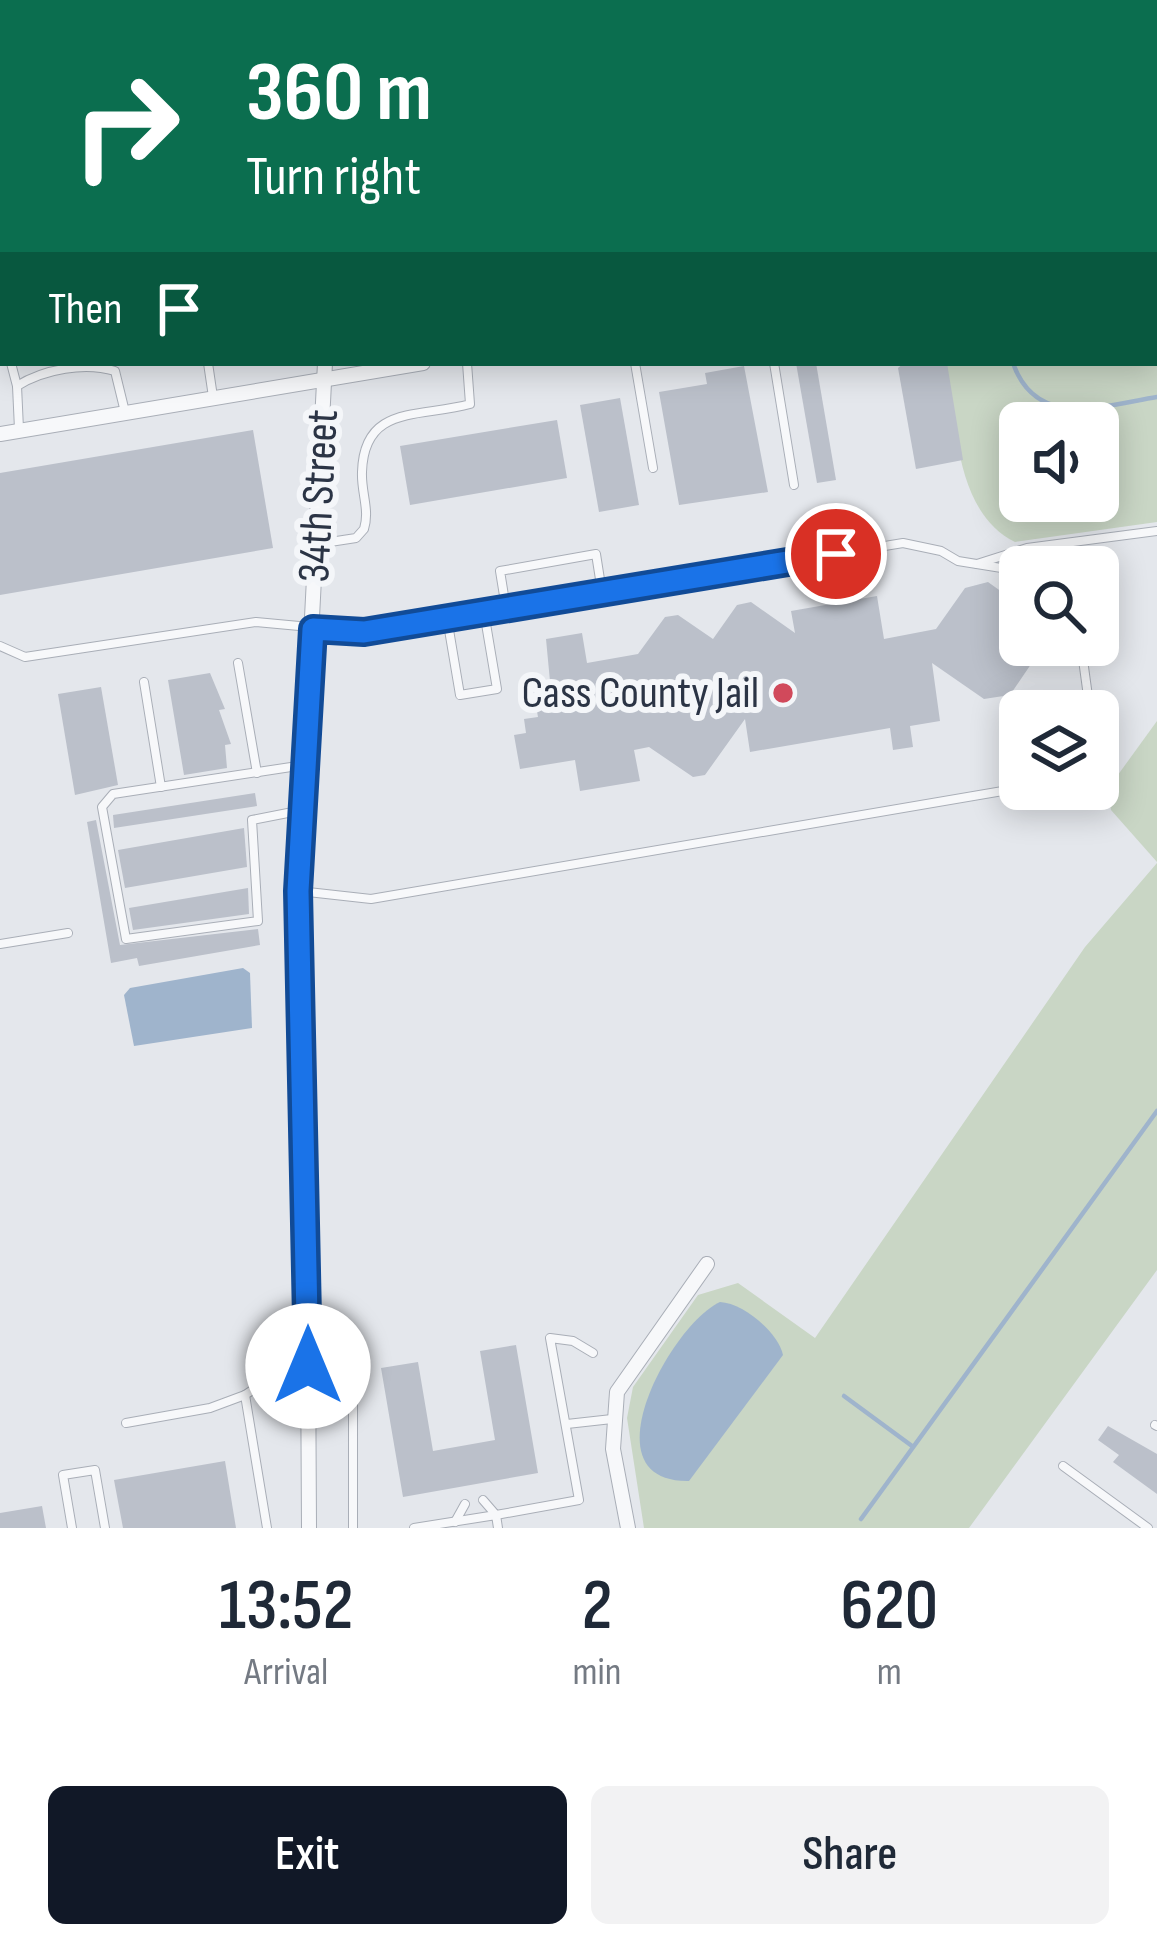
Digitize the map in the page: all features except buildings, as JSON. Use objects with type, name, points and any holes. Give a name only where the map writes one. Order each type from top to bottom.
[{"type":"street","name":"34th Street","points":[[309,1528],[298,891],[326,366]]},
{"type":"street","points":[[0,434],[406,366]]},
{"type":"street","points":[[628,1528],[612,1419],[630,1367],[707,1264]]},
{"type":"lane","points":[[12,366],[20,431]]},
{"type":"lane","points":[[208,366],[214,399]]},
{"type":"lane","points":[[317,544],[356,538],[364,529],[364,444],[375,428],[392,419],[470,404],[467,366]]},
{"type":"lane","points":[[636,366],[653,468]]},
{"type":"lane","points":[[774,366],[794,485]]},
{"type":"lane","points":[[17,386],[34,375],[116,367],[126,414]]},
{"type":"lane","points":[[977,564],[1027,548],[1157,531]]},
{"type":"lane","points":[[0,646],[25,657],[256,622],[364,632],[903,543],[999,568]]},
{"type":"lane","points":[[506,608],[500,571],[596,554],[602,592]]},
{"type":"lane","points":[[447,618],[460,695],[497,689],[484,612]]},
{"type":"lane","points":[[238,662],[257,773]]},
{"type":"lane","points":[[144,682],[161,787]]},
{"type":"lane","points":[[303,810],[252,820],[258,921],[126,939],[102,807],[113,794],[305,765]]},
{"type":"lane","points":[[298,891],[371,899],[999,792]]},
{"type":"lane","points":[[0,944],[68,933]]},
{"type":"lane","points":[[414,1528],[579,1500],[550,1338],[573,1341],[593,1353]]},
{"type":"lane","points":[[126,1423],[210,1408],[262,1383],[353,1363],[353,1528]]},
{"type":"lane","points":[[245,1395],[267,1528]]},
{"type":"lane","points":[[567,1424],[612,1419]]},
{"type":"lane","points":[[1063,1466],[1148,1528]]},
{"type":"lane","points":[[72,1528],[63,1475],[95,1470],[105,1528]]},
{"type":"lane","points":[[483,1500],[496,1515],[498,1528]]},
{"type":"lane","points":[[454,1522],[465,1504]]},
{"type":"green space","points":[[946,366],[1157,366],[1157,522],[1015,542],[980,510],[962,463]]},
{"type":"green space","points":[[1157,721],[1157,862],[1111,810],[1119,810],[1119,773]]},
{"type":"green space","points":[[1157,863],[1157,1270],[969,1528],[644,1528],[627,1418],[633,1387],[698,1295],[738,1283],[815,1338],[1085,947]]},
{"type":"water","points":[[243,968],[250,973],[252,1028],[134,1046],[124,995],[130,988]]},
{"type":"water","points":[[720,1302],[739,1307],[758,1320],[783,1355],[689,1481],[658,1475],[643,1457],[640,1431],[647,1401],[679,1340]]},
{"type":"waterway","points":[[1015,366],[1024,384],[1054,406],[1094,408],[1157,397]]},
{"type":"waterway","points":[[861,1519],[1157,1111]]},
{"type":"waterway","points":[[844,1396],[912,1446]]},
{"type":"place","name":"Cass County Jail","points":[[783,693]]},
{"type":"route","points":[[308,1366],[308,1168],[297,1020],[298,891],[313,629],[364,632],[836,554]]}]
